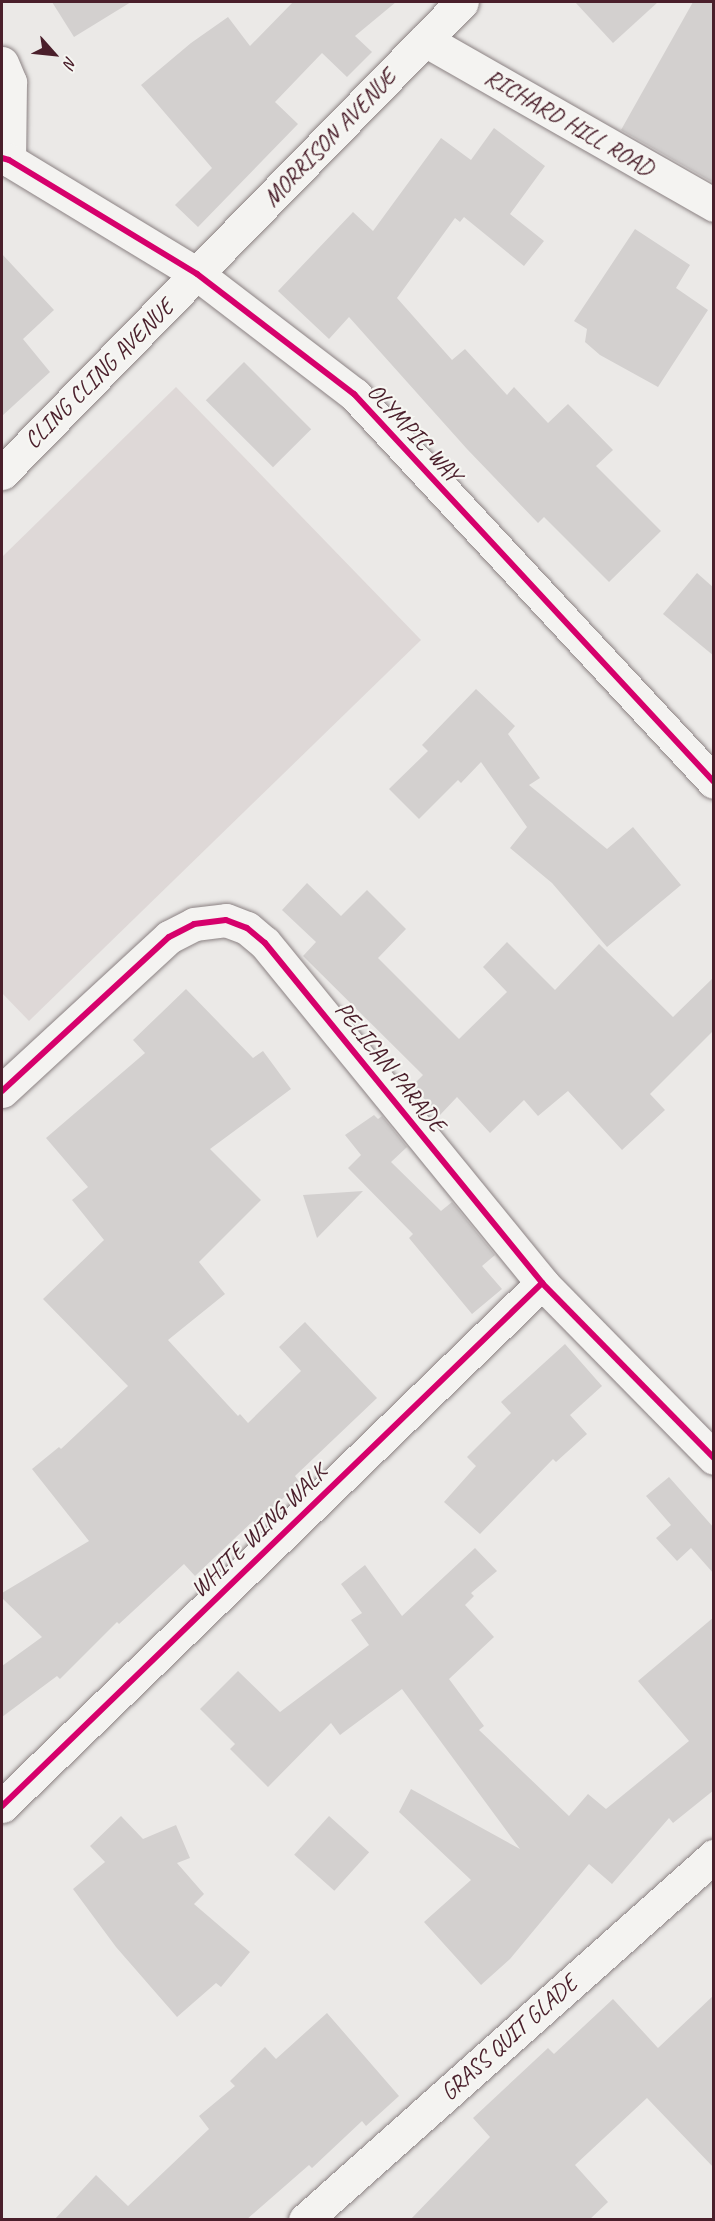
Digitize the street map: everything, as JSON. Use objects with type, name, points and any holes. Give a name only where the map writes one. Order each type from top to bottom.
[{"type":"street","name":"MORRISON AVENUE","points":[[197,274],[462,2]]},
{"type":"street","name":"RICHARD HILL ROAD","points":[[425,40],[714,205]]},
{"type":"street","points":[[2,63],[10,82],[5,159]]},
{"type":"street","name":"OLYMPIC WAY","points":[[5,159],[197,274],[354,394],[714,782]]},
{"type":"street","name":"CLING CLING AVENUE","points":[[2,473],[197,274]]},
{"type":"street","name":"PELICAN PARADE","points":[[2,1091],[169,937],[194,924],[226,920],[247,928],[265,942],[542,1283],[714,1458]]},
{"type":"street","name":"WHITE WING WALK","points":[[2,1806],[542,1283]]},
{"type":"street","name":"GRASS QUIT GLADE","points":[[305,2220],[714,1856]]},
{"type":"shaded area","points":[[176,387],[421,640],[29,1021],[2,993],[2,557]]},
{"type":"building","points":[[52,2],[131,2],[74,37]]},
{"type":"building","points":[[293,2],[396,2],[355,36],[372,52],[347,77],[322,53],[275,102],[298,124],[198,227],[175,205],[212,168],[141,85],[191,43],[228,17],[250,46]]},
{"type":"building","points":[[575,2],[658,2],[613,43]]},
{"type":"building","points":[[693,2],[714,2],[714,183],[621,130]]},
{"type":"building","points":[[494,128],[545,166],[510,214],[544,241],[524,266],[464,217],[460,222],[455,218],[397,298],[452,360],[465,349],[507,395],[514,387],[548,423],[568,404],[613,450],[596,466],[661,531],[609,582],[544,517],[538,523],[467,449],[349,317],[329,339],[278,291],[353,212],[373,231],[441,138],[471,160]]},
{"type":"building","points":[[635,229],[690,265],[676,288],[708,310],[658,387],[600,355],[585,342],[587,329],[574,321]]},
{"type":"building","points":[[2,254],[54,310],[23,339],[50,372],[2,416]]},
{"type":"building","points":[[244,362],[311,429],[273,467],[206,400]]},
{"type":"building","points":[[697,573],[714,588],[714,656],[663,614]]},
{"type":"building","points":[[476,689],[515,726],[508,734],[540,778],[529,785],[607,849],[633,827],[681,885],[607,947],[552,883],[510,848],[527,827],[481,762],[461,783],[458,780],[419,819],[389,789],[428,751],[422,745]]},
{"type":"building","points":[[307,883],[341,916],[367,890],[406,929],[378,958],[459,1039],[507,992],[483,967],[507,942],[555,990],[599,944],[673,1017],[714,977],[714,1030],[650,1094],[665,1110],[622,1150],[568,1091],[538,1116],[524,1100],[490,1133],[457,1097],[440,1115],[412,1086],[423,1075],[303,956],[316,942],[282,910]]},
{"type":"building","points":[[186,989],[253,1058],[263,1051],[291,1089],[210,1149],[261,1200],[199,1262],[225,1294],[168,1340],[238,1416],[240,1414],[248,1423],[301,1371],[279,1347],[305,1322],[377,1398],[295,1476],[300,1483],[255,1523],[253,1521],[195,1576],[184,1564],[119,1624],[117,1622],[60,1679],[57,1676],[2,1717],[2,1666],[42,1637],[2,1598],[2,1593],[89,1541],[32,1469],[59,1447],[61,1449],[128,1386],[43,1299],[104,1240],[72,1200],[88,1187],[46,1138],[145,1053],[133,1040]]},
{"type":"building","points":[[374,1115],[378,1119],[382,1116],[407,1147],[391,1162],[441,1211],[452,1202],[495,1255],[482,1266],[502,1289],[472,1314],[409,1238],[413,1234],[348,1168],[361,1155],[345,1135]]},
{"type":"building","points":[[363,1191],[317,1238],[303,1195]]},
{"type":"building","points":[[565,1344],[602,1386],[570,1415],[587,1434],[556,1462],[553,1459],[480,1534],[444,1502],[476,1466],[467,1457],[511,1413],[501,1402]]},
{"type":"building","points":[[669,1477],[714,1528],[714,1574],[691,1548],[677,1561],[656,1538],[671,1525],[646,1496]]},
{"type":"building","points":[[475,1548],[497,1571],[471,1593],[474,1596],[465,1605],[494,1637],[449,1679],[484,1726],[479,1730],[569,1816],[588,1794],[606,1809],[689,1741],[638,1681],[714,1617],[714,1790],[673,1823],[669,1818],[612,1884],[589,1864],[510,1959],[481,1985],[424,1922],[471,1880],[399,1812],[411,1789],[520,1849],[402,1689],[340,1735],[331,1723],[268,1787],[230,1749],[235,1744],[200,1709],[238,1671],[280,1712],[369,1645],[351,1620],[362,1613],[341,1584],[365,1565],[402,1616]]},
{"type":"building","points":[[121,1816],[143,1839],[176,1825],[190,1858],[177,1863],[204,1894],[194,1904],[250,1952],[221,1987],[216,1983],[177,2017],[116,1947],[73,1889],[105,1862],[90,1846]]},
{"type":"building","points":[[329,1816],[369,1852],[334,1891],[294,1855]]},
{"type":"building","points":[[714,1995],[714,2168],[647,2098],[575,2165],[608,2202],[589,2220],[410,2220],[490,2137],[473,2118],[548,2048],[554,2054],[613,1999],[658,2048]]},
{"type":"building","points":[[327,2013],[399,2096],[366,2126],[362,2121],[312,2168],[309,2165],[246,2220],[54,2220],[96,2175],[128,2206],[209,2129],[199,2116],[235,2086],[230,2081],[265,2047],[276,2059]]},
{"type":"cycle path","points":[[2,158],[9,160],[197,274],[354,394],[714,782]]},
{"type":"cycle path","points":[[2,1091],[169,937],[194,924],[226,920],[247,928],[265,943],[542,1283],[714,1458]]},
{"type":"cycle path","points":[[2,1806],[542,1283]]}]
